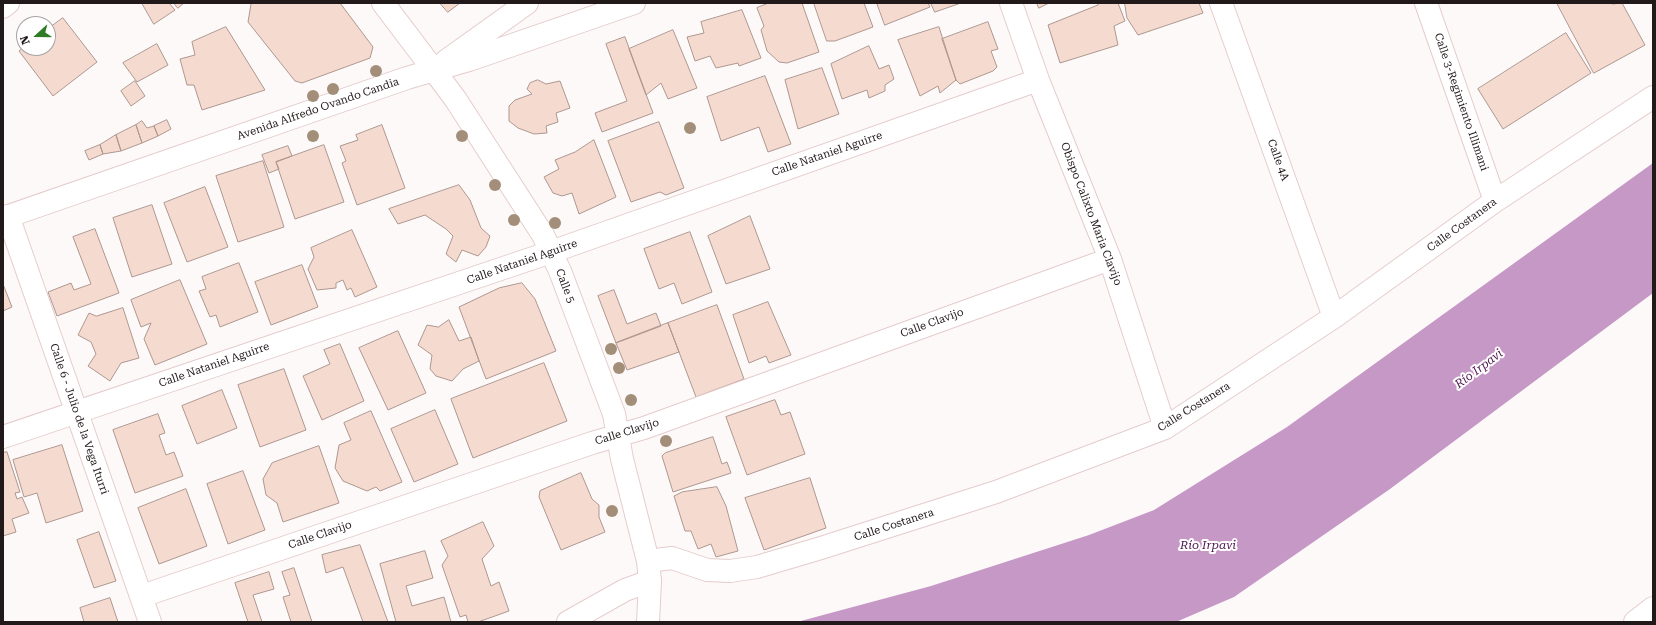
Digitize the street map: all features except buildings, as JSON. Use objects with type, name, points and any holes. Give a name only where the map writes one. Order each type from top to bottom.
[{"type":"street","points":[[3,7],[8,3]]},
{"type":"street","name":"Calle 5","points":[[383,3],[456,100],[539,228],[552,252],[614,414],[622,459],[649,571],[648,616]]},
{"type":"street","points":[[433,69],[527,3]]},
{"type":"street","name":"Avenida Alfredo Ovando Candia","points":[[5,217],[433,69],[469,60],[634,3]]},
{"type":"street","name":"Obispo Calixto Maria Clavijo","points":[[1012,3],[1038,80],[1110,259],[1165,428]]},
{"type":"street","name":"Calle 4A","points":[[1221,3],[1334,317]]},
{"type":"street","name":"Calle 3-Regimiento Illimani","points":[[1426,3],[1495,201]]},
{"type":"street","name":"Calle Nataniel Aguirre","points":[[3,437],[76,411],[552,252],[1038,80]]},
{"type":"street","name":"Calle Costanera","points":[[568,622],[625,590],[649,571],[672,558],[707,570],[730,571],[757,566],[821,548],[996,492],[1165,428],[1334,317],[1495,201],[1653,97]]},
{"type":"street","name":"Calle 6 - Julio de la Vega Iturri","points":[[5,217],[76,411],[150,622]]},
{"type":"street","name":"Calle Clavijo","points":[[142,596],[592,443],[619,436],[1110,259]]},
{"type":"street","points":[[1635,622],[1653,608]]},
{"type":"water","name":"Río Irpavi","points":[[1653,163],[1653,293],[1390,489],[1234,597],[1176,622],[797,622],[931,586],[1089,535],[1154,510],[1287,427]]}]
